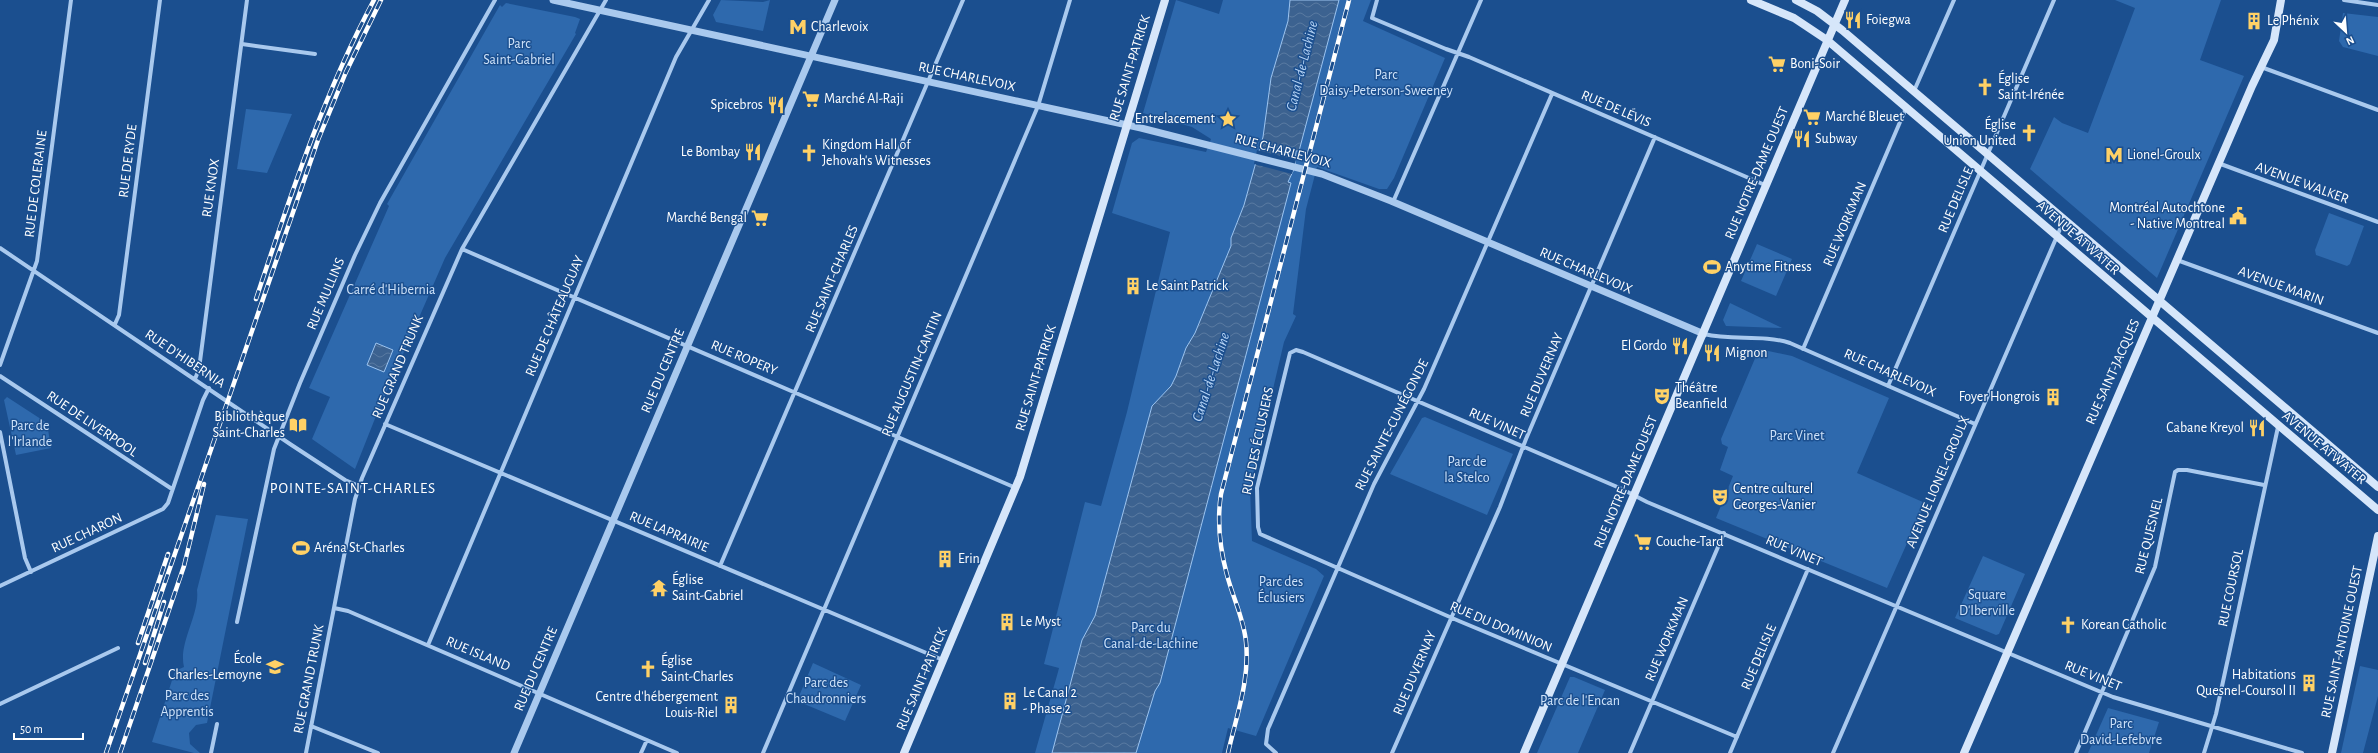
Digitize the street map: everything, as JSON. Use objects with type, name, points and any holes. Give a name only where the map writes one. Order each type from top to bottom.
[{"type":"main road","name":"RUE SAINT-PATRICK","points":[[904,753],[1016,488],[1164,0]]},
{"type":"main road","name":"AVENUE ATWATER","points":[[1751,0],[1794,18],[1827,40],[2151,318],[2378,510]]},
{"type":"main road","name":"AVENUE ATWATER","points":[[1796,0],[1834,23],[2378,487]]},
{"type":"main road","name":"RUE NOTRE-DAME OUEST","points":[[1524,753],[1635,496],[1765,185],[1845,0]]},
{"type":"main road","name":"RUE SAINT-JACQUES","points":[[1964,753],[2006,652],[2218,163],[2274,40],[2281,0]]},
{"type":"main road","name":"RUE SAINT-ANTOINE OUEST","points":[[2332,753],[2378,536]]},
{"type":"street","name":"RUE DE COLERAINE","points":[[0,365],[37,259],[71,0]]},
{"type":"street","name":"RUE DE RYDE","points":[[115,324],[119,315],[160,0]]},
{"type":"street","name":"RUE KNOX","points":[[195,379],[198,369],[247,0]]},
{"type":"street","name":"RUE MULLINS","points":[[238,622],[265,490],[279,435],[300,382],[367,228],[495,0]]},
{"type":"street","name":"RUE CHARLEVOIX","points":[[552,0],[1127,125],[1295,167],[1336,179],[1704,334],[1719,337],[1777,340],[1803,348],[1975,424]]},
{"type":"street","name":"RUE GRAND TRUNK","points":[[306,753],[359,486],[462,250],[606,0]]},
{"type":"street","name":"RUE DE CHÂTEAUGUAY","points":[[428,645],[676,57],[709,0]]},
{"type":"street","name":"RUE DU CENTRE","points":[[514,753],[835,0]]},
{"type":"street","name":"RUE SAINT-CHARLES","points":[[720,566],[963,0]]},
{"type":"street","name":"RUE AUGUSTIN-CANTIN","points":[[763,753],[1038,106],[1070,0]]},
{"type":"street","name":"RUE DE LÉVIS","points":[[1377,0],[1372,18],[1765,185]]},
{"type":"street","points":[[1393,202],[1480,0]]},
{"type":"street","points":[[1914,92],[1954,0]]},
{"type":"street","name":"RUE DELISLE","points":[[1888,386],[2054,0]]},
{"type":"street","points":[[2344,0],[2378,5]]},
{"type":"street","points":[[242,44],[315,54]]},
{"type":"street","points":[[2261,67],[2378,110]]},
{"type":"street","name":"RUE SAINTE-CUNÉGONDE","points":[[1276,753],[1266,744],[1268,729],[1374,484],[1418,402],[1552,94]]},
{"type":"street","name":"RUE WORKMAN","points":[[1803,348],[1906,108]]},
{"type":"street","name":"RUE DUVERNAY","points":[[1392,753],[1451,618],[1655,137]]},
{"type":"street","name":"AVENUE WALKER","points":[[2218,163],[2378,222]]},
{"type":"street","name":"AVENUE LIONEL-GROULX","points":[[1833,753],[2064,220]]},
{"type":"street","name":"RUE D'HIBERNIA","points":[[0,248],[345,480],[359,486]]},
{"type":"street","name":"RUE ROPERY","points":[[462,250],[796,392],[1016,488]]},
{"type":"street","name":"AVENUE MARIN","points":[[2177,260],[2378,334]]},
{"type":"street","name":"RUE VINET","points":[[1289,355],[1293,351],[1298,350],[1635,496],[2102,692],[2212,727],[2302,753]]},
{"type":"street","name":"RUE DES ÉCLUSIERS","points":[[1259,533],[1256,507],[1257,488],[1289,355]]},
{"type":"street","name":"RUE DE LIVERPOOL","points":[[0,376],[172,489]]},
{"type":"street","points":[[172,489],[209,388]]},
{"type":"street","name":"RUE LAPRAIRIE","points":[[385,424],[944,660]]},
{"type":"street","name":"RUE COURSOL","points":[[2204,753],[2212,727],[2278,426]]},
{"type":"street","points":[[0,432],[26,558],[31,572]]},
{"type":"street","name":"RUE QUESNEL","points":[[2076,753],[2155,567],[2176,471],[2187,470],[2264,485]]},
{"type":"street","name":"RUE CHARON","points":[[0,586],[161,511],[168,503],[172,489]]},
{"type":"street","name":"RUE DU DOMINION","points":[[1259,533],[1272,541],[1451,618],[1737,737]]},
{"type":"street","name":"RUE WORKMAN","points":[[1630,753],[1724,533]]},
{"type":"street","name":"RUE DELISLE","points":[[1730,753],[1808,569]]},
{"type":"street","name":"RUE ISLAND","points":[[334,608],[348,611],[677,753]]},
{"type":"street","points":[[0,704],[118,648]]},
{"type":"street","points":[[211,753],[217,724]]},
{"type":"street","points":[[311,726],[378,753]]},
{"type":"street","points":[[641,753],[647,740]]},
{"type":"green space","points":[[721,0],[763,2],[770,0],[763,31],[716,22],[713,15]]},
{"type":"green space","name":"Parc du Canal-de-Lachine","points":[[1176,0],[1219,14],[1223,0],[1371,0],[1363,21],[1445,58],[1394,178],[1387,189],[1379,189],[1317,167],[1306,209],[1293,314],[1296,316],[1284,342],[1250,488],[1252,541],[1316,569],[1324,576],[1256,736],[1228,728],[1222,753],[1035,753],[1059,668],[1044,664],[1085,502],[1101,506],[1127,412],[1170,232],[1112,213],[1132,143],[1139,138],[1206,152],[1211,139],[1192,127],[1143,113]]},
{"type":"green space","points":[[2115,0],[2221,0],[2200,60],[2244,76],[2157,278],[2030,169],[2054,117],[2062,123],[2088,133],[2135,8]]},
{"type":"green space","points":[[506,3],[580,19],[575,33],[576,34],[445,258],[376,416],[355,469],[312,439],[330,397],[309,388],[389,206],[387,204],[500,5],[502,7]]},
{"type":"green space","points":[[2343,13],[2378,17],[2378,56],[2343,47],[2339,41]]},
{"type":"green space","points":[[246,109],[292,114],[267,173],[237,169]]},
{"type":"green space","points":[[2329,213],[2364,226],[2350,264],[2347,266],[2316,255],[2315,250]]},
{"type":"green space","points":[[1757,244],[1792,259],[1776,296],[1741,281]]},
{"type":"green space","points":[[1730,303],[1782,328],[1726,326],[1723,320]]},
{"type":"green space","name":"Parc Vinet","points":[[1759,349],[1792,356],[1889,398],[1857,473],[1925,503],[1887,588],[1716,518],[1733,476],[1720,470],[1728,447],[1722,444],[1721,439]]},
{"type":"green space","name":"Parc de l'Irlande","points":[[7,397],[47,423],[51,448],[16,455],[4,400]]},
{"type":"green space","name":"Parc de la Stelco","points":[[1425,417],[1513,454],[1487,515],[1390,474],[1422,418]]},
{"type":"green space","name":"Parc des Apprentis","points":[[216,515],[248,519],[207,723],[196,725],[189,733],[190,744],[200,753],[194,753],[152,742],[175,671],[184,667],[184,648],[195,609],[197,590]]},
{"type":"green space","name":"Square D'Iberville","points":[[1983,556],[2025,574],[1999,634],[1996,635],[1955,618]]},
{"type":"green space","name":"Parc des Chaudronniers","points":[[813,663],[861,685],[845,721],[797,701]]},
{"type":"green space","points":[[2360,666],[2378,670],[2378,696],[2363,753],[2341,753]]},
{"type":"green space","name":"Parc de l'Encan","points":[[1570,677],[1574,677],[1605,690],[1578,753],[1537,753]]},
{"type":"green space","name":"Parc David-Lefebvre","points":[[2108,708],[2159,722],[2149,753],[2088,753]]},
{"type":"water","name":"Canal-de-Lachine","points":[[1290,0],[1339,0],[1299,151],[1296,151],[1295,167],[1288,182],[1291,183],[1160,683],[1155,691],[1136,753],[1052,753],[1082,640],[1095,616],[1152,406],[1171,386],[1176,376],[1186,348],[1195,333],[1231,246],[1231,238],[1244,205],[1263,137],[1271,78],[1288,21]]},
{"type":"water","points":[[376,343],[393,350],[384,372],[367,365]]},
{"type":"pier","points":[[1257,150],[1296,160],[1292,174],[1254,164]]},
{"type":"railway","points":[[256,299],[323,109],[374,0]]},
{"type":"railway","points":[[106,753],[318,140],[346,72],[381,0]]},
{"type":"railway","points":[[1228,753],[1242,698],[1247,656],[1245,633],[1229,584],[1223,555],[1219,524],[1221,494],[1349,0]]},
{"type":"railway","points":[[120,753],[184,566],[204,484]]},
{"type":"railway","points":[[138,643],[168,554]]},
{"type":"railway","points":[[145,663],[164,602]]},
{"type":"place","name":"Foiegwa","points":[[1853,20]]},
{"type":"place","name":"Le Phénix","points":[[2254,21]]},
{"type":"place","name":"Charlevoix","points":[[798,27]]},
{"type":"place","name":"Boni-Soir","points":[[1777,64]]},
{"type":"place","name":"Église Saint-Irénée","points":[[1985,87]]},
{"type":"place","name":"Marché Al-Raji","points":[[811,99]]},
{"type":"place","name":"Spicebros","points":[[776,105]]},
{"type":"place","name":"Marché Bleuet","points":[[1812,117]]},
{"type":"place","name":"Entrelacement","points":[[1228,119]]},
{"type":"place","name":"Église Union United","points":[[2029,133]]},
{"type":"place","name":"Subway","points":[[1802,139]]},
{"type":"place","name":"Le Bombay","points":[[753,152]]},
{"type":"place","name":"Kingdom Hall of Jehovah's Witnesses","points":[[809,153]]},
{"type":"place","name":"Lionel-Groulx","points":[[2114,155]]},
{"type":"place","name":"Montréal Autochtone - Native Montreal","points":[[2238,216]]},
{"type":"place","name":"Marché Bengal","points":[[760,218]]},
{"type":"place","name":"Anytime Fitness","points":[[1712,267]]},
{"type":"place","name":"Le Saint Patrick","points":[[1133,286]]},
{"type":"place","name":"El Gordo","points":[[1680,346]]},
{"type":"place","name":"Mignon","points":[[1712,353]]},
{"type":"place","name":"Théâtre Beanfield","points":[[1662,396]]},
{"type":"place","name":"Foyer Hongrois","points":[[2053,397]]},
{"type":"place","name":"Bibliothèque Saint-Charles","points":[[298,425]]},
{"type":"place","name":"Cabane Kreyol","points":[[2257,428]]},
{"type":"place","name":"Centre culturel Georges-Vanier","points":[[1720,497]]},
{"type":"place","name":"Couche-Tard","points":[[1643,542]]},
{"type":"place","name":"Aréna St-Charles","points":[[301,548]]},
{"type":"place","name":"Erin","points":[[945,559]]},
{"type":"place","name":"Église Saint-Gabriel","points":[[659,588]]},
{"type":"place","name":"Le Myst","points":[[1007,622]]},
{"type":"place","name":"Korean Catholic","points":[[2068,625]]},
{"type":"place","name":"École Charles-Lemoyne","points":[[275,667]]},
{"type":"place","name":"Église Saint-Charles","points":[[648,669]]},
{"type":"place","name":"Habitations Quesnel-Coursol II","points":[[2309,683]]},
{"type":"place","name":"Le Canal 2 - Phase 2","points":[[1010,701]]},
{"type":"place","name":"Centre d'hébergement Louis-Riel","points":[[731,705]]},
{"type":"district","name":"POINTE-SAINT-CHARLES","points":[[353,488]]},
{"type":"park label","name":"Parc Saint-Gabriel","points":[[519,52]]},
{"type":"park label","name":"Parc Daisy-Peterson-Sweeney","points":[[1386,84]]},
{"type":"park label","name":"Carré d'Hibernia","points":[[391,290]]},
{"type":"park label","name":"Parc des Éclusiers","points":[[1281,590]]}]
